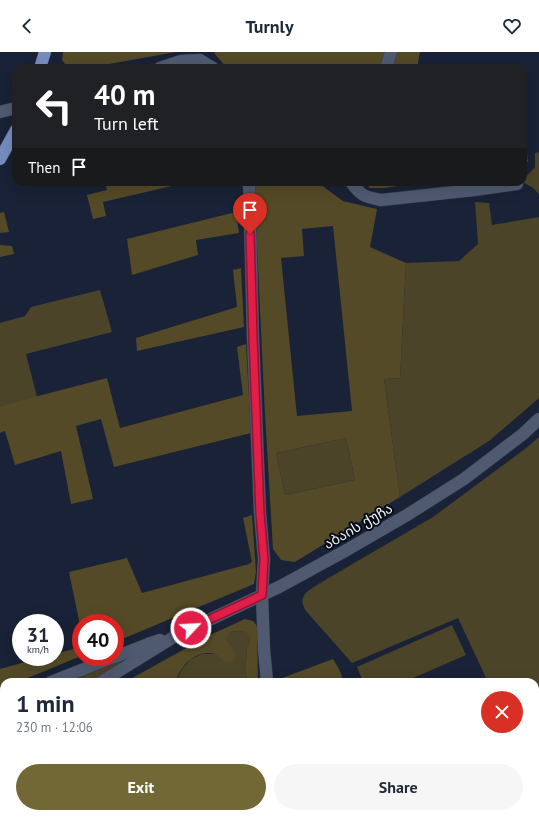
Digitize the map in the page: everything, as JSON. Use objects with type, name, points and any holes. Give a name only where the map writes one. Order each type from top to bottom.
[{"type":"main road","points":[[41,64],[45,52]]},
{"type":"main road","points":[[0,159],[12,137]]},
{"type":"street","points":[[387,64],[391,52]]},
{"type":"street","points":[[172,64],[203,56],[210,64]]},
{"type":"street","points":[[0,112],[12,109]]},
{"type":"street","points":[[249,186],[260,513],[264,559],[262,595],[267,678]]},
{"type":"street","points":[[354,186],[366,197],[381,200],[503,186]]},
{"type":"street","name":"აბაის ქუჩა","points":[[107,678],[177,635],[279,587],[407,515],[464,478],[523,434],[539,419]]},
{"type":"street","name":"აბაის ქუჩა","points":[[124,653],[177,635]]},
{"type":"street","name":"აბაის ქუჩა","points":[[61,678],[92,666]]},
{"type":"shaded area","points":[[63,52],[176,52],[109,64],[65,64],[62,60]]},
{"type":"shaded area","points":[[385,52],[381,64],[224,64],[214,53]]},
{"type":"shaded area","points":[[395,52],[420,52],[418,64],[391,64]]},
{"type":"shaded area","points":[[539,152],[539,194],[527,184],[527,176],[535,167],[535,153]]},
{"type":"shaded area","points":[[106,186],[172,186],[103,202],[106,216],[93,219],[87,195],[107,190]]},
{"type":"shaded area","points":[[254,186],[322,186],[343,201],[377,209],[370,247],[406,263],[400,378],[384,379],[400,497],[295,562],[281,560],[273,549]],"holes":[[[333,226],[352,411],[297,416],[281,258],[304,256],[302,229]],[[346,438],[355,480],[285,495],[276,453]]]},
{"type":"shaded area","points":[[368,186],[398,186],[384,188],[370,188]]},
{"type":"shaded area","points":[[475,202],[489,203],[492,225],[539,217],[539,398],[489,441],[400,497],[384,379],[400,378],[406,263],[459,261],[478,244]]},
{"type":"shaded area","points":[[4,212],[9,232],[0,233],[0,213]]},
{"type":"shaded area","points":[[236,212],[239,233],[196,240],[198,255],[132,275],[127,239]]},
{"type":"shaded area","points":[[0,245],[12,246],[14,254],[0,257]]},
{"type":"shaded area","points":[[241,268],[244,327],[137,351],[136,338],[237,307],[233,270]]},
{"type":"shaded area","points":[[100,290],[112,332],[26,354],[37,397],[0,406],[0,323],[25,316],[31,307]]},
{"type":"shaded area","points":[[246,344],[251,433],[114,467],[101,419],[76,426],[93,499],[71,504],[61,451],[15,465],[5,431],[0,433],[0,406],[107,378],[120,428],[243,395],[237,347]]},
{"type":"shaded area","points":[[539,437],[539,678],[486,678],[458,618],[352,663],[306,611],[303,606],[303,598],[307,591],[433,517]]},
{"type":"shaded area","points":[[346,438],[355,480],[285,495],[276,453]]},
{"type":"shaded area","points":[[252,515],[256,572],[254,584],[124,638],[124,614],[78,614],[69,572],[127,558],[142,593],[249,564],[252,562],[243,518]]},
{"type":"shaded area","points":[[245,619],[253,621],[257,626],[258,678],[247,678],[245,671],[250,638],[246,632],[232,631],[225,639],[231,645],[236,657],[230,662],[226,662],[215,654],[208,653],[196,656],[185,664],[177,678],[132,678],[210,635]]},
{"type":"shaded area","points":[[452,625],[466,655],[413,678],[361,678],[357,667]]},
{"type":"shaded area","points":[[232,631],[247,632],[250,638],[245,671],[247,678],[178,678],[182,669],[191,659],[202,654],[216,654],[226,662],[231,645],[224,639]]},
{"type":"shaded area","points":[[72,649],[72,660],[64,663],[64,652]]},
{"type":"shaded area","points":[[333,659],[342,678],[282,678]]},
{"type":"shaded area","points":[[12,666],[57,666],[28,678],[0,678],[0,669]]},
{"type":"shaded area","points":[[108,666],[120,666],[98,678],[79,678]]},
{"type":"route","points":[[191,628],[262,595],[264,559],[260,513],[250,234]]}]
